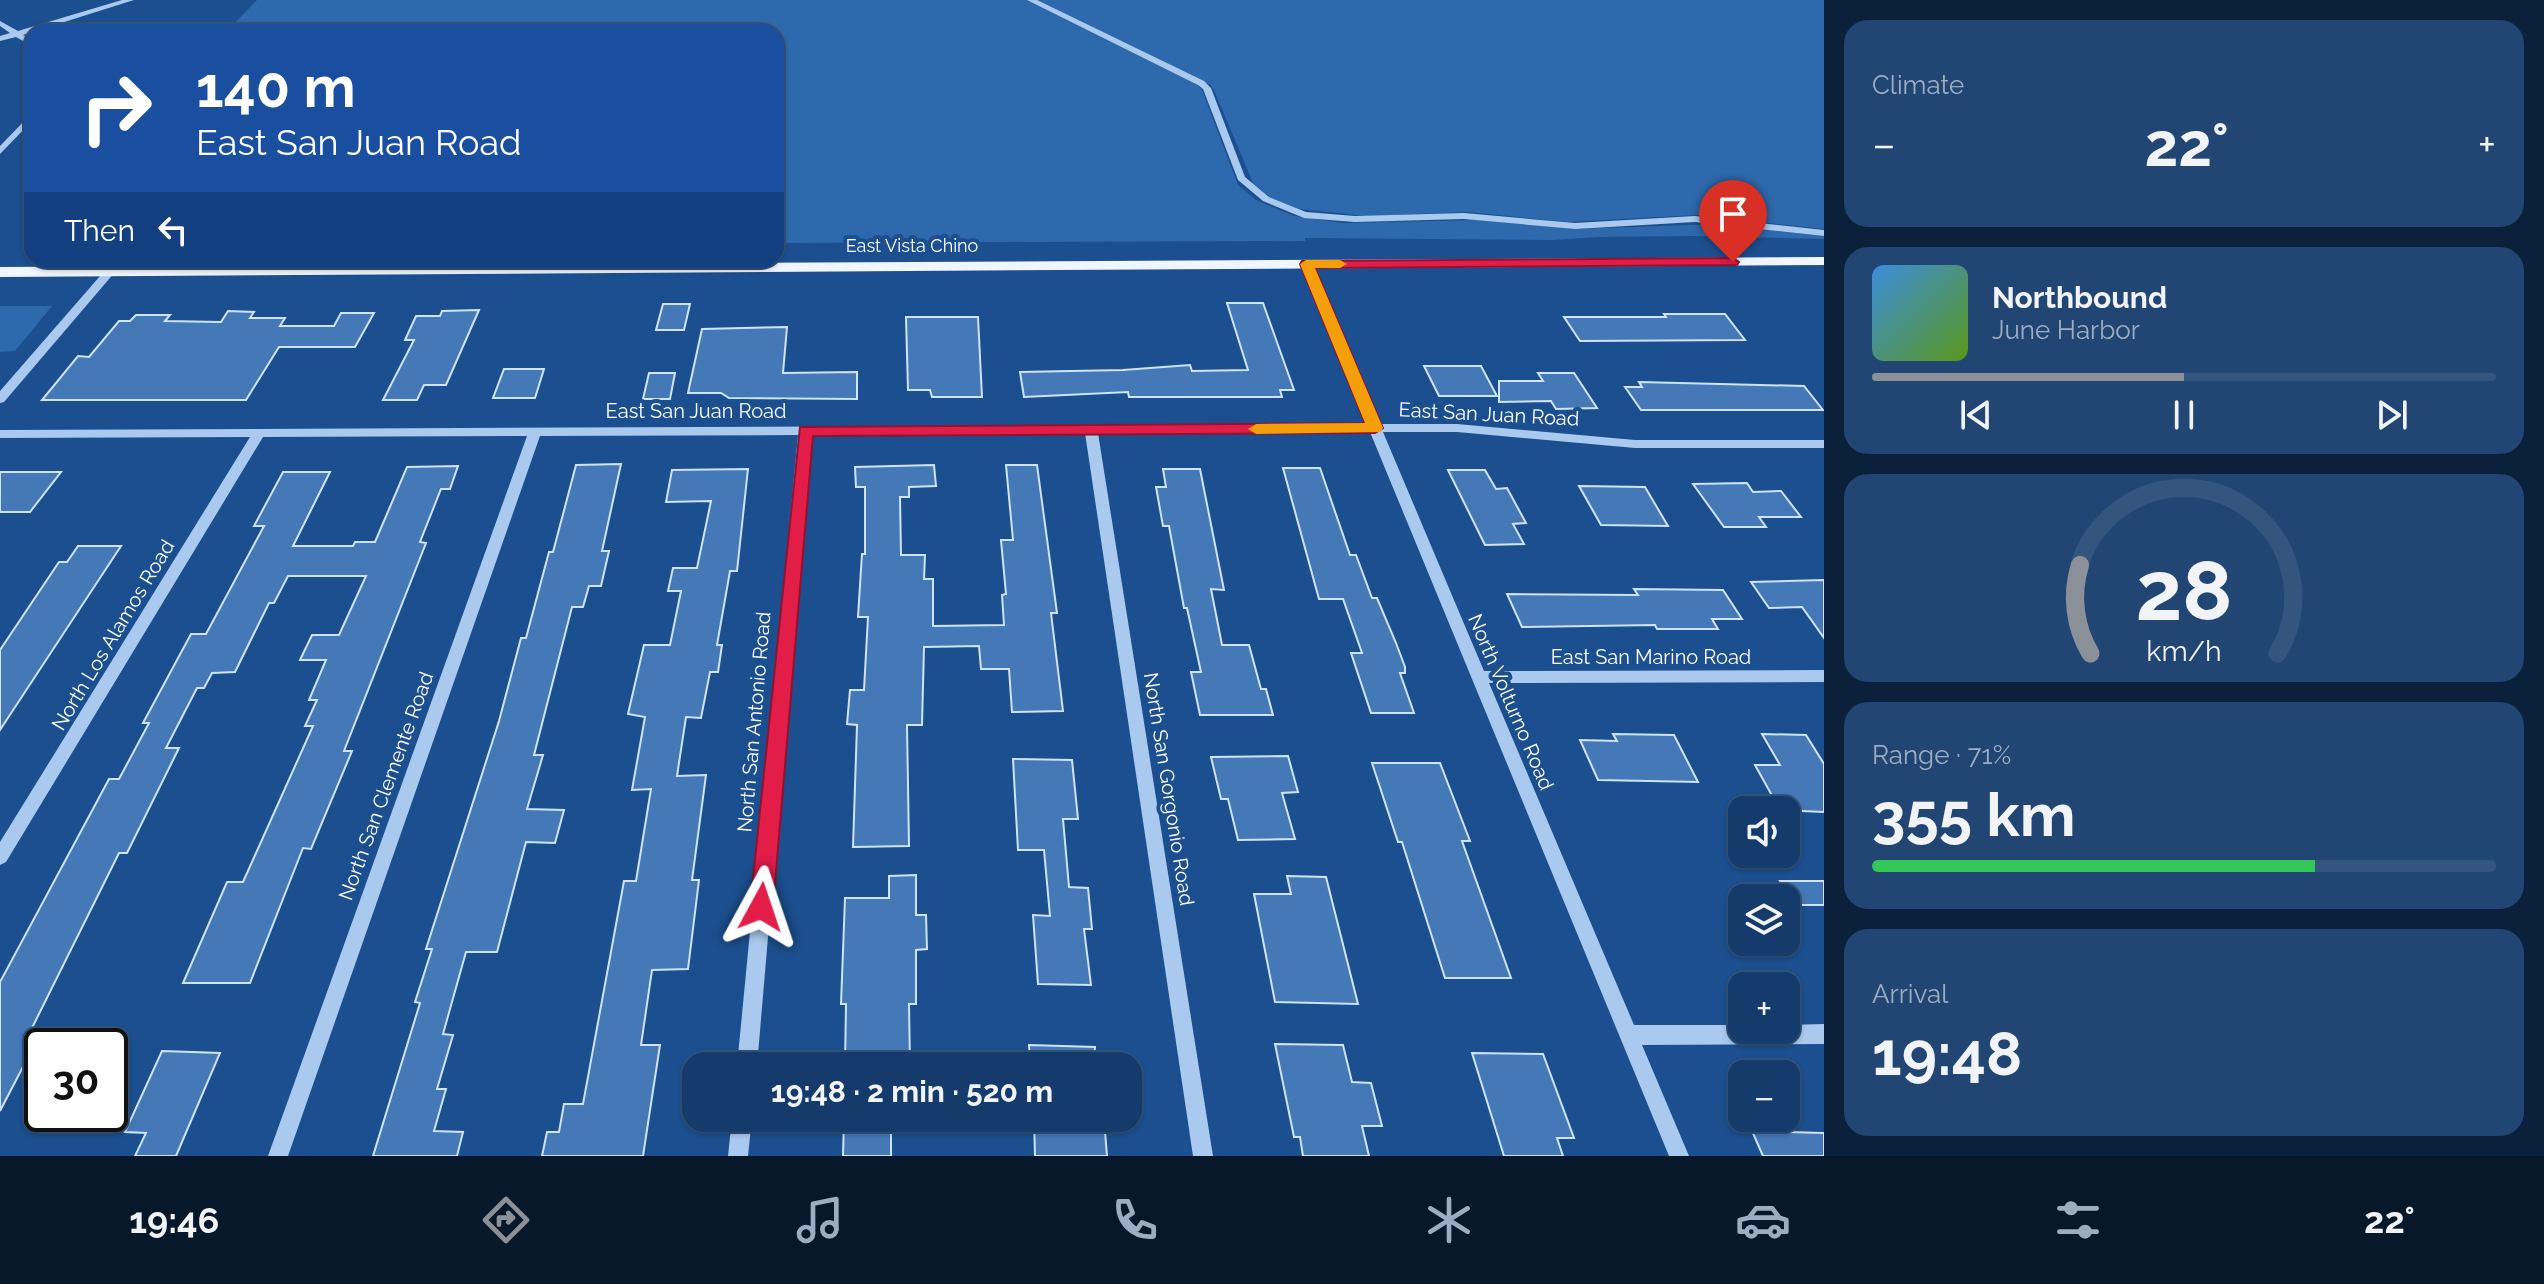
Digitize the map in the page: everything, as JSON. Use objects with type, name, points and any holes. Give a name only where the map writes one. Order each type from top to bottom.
[{"type":"main road","name":"East Vista Chino","points":[[784,267],[1824,261]]},
{"type":"main road","name":"East Vista Chino","points":[[0,272],[509,268]]},
{"type":"street","points":[[49,24],[130,0]]},
{"type":"street","points":[[1031,0],[1201,83],[1207,88],[1241,178],[1266,199],[1304,215],[1355,219],[1464,216],[1575,226],[1695,219],[1824,233]]},
{"type":"street","points":[[0,23],[24,37]]},
{"type":"street","points":[[0,39],[24,32]]},
{"type":"street","points":[[0,151],[24,125]]},
{"type":"street","name":"North Volturno Road","points":[[1306,264],[1679,1156]]},
{"type":"street","points":[[0,399],[111,270]]},
{"type":"street","name":"East San Juan Road","points":[[0,434],[1457,428],[1635,444],[1824,444]]},
{"type":"street","name":"North San Gorgonio Road","points":[[1091,430],[1203,1156]]},
{"type":"street","name":"North San Antonio Road","points":[[748,1052],[805,431]]},
{"type":"street","name":"North San Clemente Road","points":[[278,1156],[535,432]]},
{"type":"street","name":"North Los Alamos Road","points":[[0,857],[259,433]]},
{"type":"street","name":"East San Marino Road","points":[[1479,677],[1824,676]]},
{"type":"street","points":[[1628,1035],[1824,1034]]},
{"type":"street","points":[[738,1156],[741,1132]]},
{"type":"shaded area","points":[[257,0],[1824,0],[1824,229],[1696,215],[1567,222],[1468,212],[1366,216],[1299,209],[1271,198],[1253,183],[1214,90],[1210,84],[1196,83],[1202,90],[1238,185],[1256,200],[1294,216],[1344,223],[1478,220],[1578,229],[1716,224],[1824,236],[1824,239],[1695,236],[1553,240],[1305,238],[1305,241],[784,243],[784,24],[234,24]]},
{"type":"shaded area","points":[[0,306],[52,306],[15,351],[0,352]]},
{"type":"building","points":[[1227,303],[1263,303],[1294,390],[1280,390],[1282,397],[1129,397],[1128,392],[1024,397],[1020,372],[1190,365],[1192,371],[1248,370]]},
{"type":"building","points":[[663,304],[690,304],[684,330],[656,330]]},
{"type":"building","points":[[479,310],[446,385],[424,385],[417,400],[383,400],[414,340],[405,340],[416,316],[440,316],[442,311]]},
{"type":"building","points":[[228,311],[254,312],[250,318],[285,318],[280,326],[334,326],[341,313],[374,313],[355,347],[279,347],[246,400],[42,400],[78,356],[89,357],[119,321],[130,321],[136,315],[170,315],[165,321],[221,322]]},
{"type":"building","points":[[1664,314],[1725,314],[1745,340],[1580,341],[1564,317],[1666,317]]},
{"type":"building","points":[[906,317],[978,317],[982,397],[932,397],[930,390],[908,390]]},
{"type":"building","points":[[787,327],[783,373],[857,372],[857,399],[729,398],[721,393],[688,393],[702,329]]},
{"type":"building","points":[[1424,366],[1481,366],[1497,396],[1439,396]]},
{"type":"building","points":[[504,369],[544,369],[535,398],[493,398]]},
{"type":"building","points":[[649,373],[675,373],[670,399],[643,399]]},
{"type":"building","points":[[1538,373],[1574,373],[1597,408],[1556,409],[1551,401],[1499,402],[1499,381],[1543,381]]},
{"type":"building","points":[[1639,382],[1804,386],[1823,410],[1641,410],[1625,387],[1642,387]]},
{"type":"building","points":[[621,464],[602,551],[609,551],[601,586],[589,586],[583,607],[572,607],[534,755],[543,755],[527,809],[564,810],[555,843],[526,842],[497,952],[466,952],[443,1034],[453,1035],[437,1089],[446,1089],[434,1131],[463,1132],[457,1156],[373,1156],[420,1003],[415,1002],[432,949],[426,949],[499,721],[521,638],[526,638],[549,552],[553,552],[576,465]]},
{"type":"building","points":[[934,465],[936,486],[909,487],[909,497],[900,497],[901,555],[925,555],[924,579],[933,579],[933,626],[1004,625],[1002,595],[1006,594],[1001,540],[1013,540],[1006,465],[1037,465],[1057,613],[1051,613],[1063,711],[1012,712],[1009,669],[981,669],[979,646],[924,647],[922,725],[907,725],[909,846],[853,847],[857,725],[847,724],[850,690],[864,690],[868,617],[858,617],[862,554],[865,554],[865,487],[856,487],[855,467]]},
{"type":"building","points":[[458,466],[450,489],[441,489],[420,542],[426,543],[344,751],[352,751],[311,849],[303,848],[250,983],[183,983],[227,882],[243,882],[313,726],[305,726],[317,700],[309,700],[326,660],[300,660],[312,635],[339,635],[366,576],[288,576],[274,603],[269,603],[235,672],[212,673],[204,688],[197,688],[166,748],[179,748],[127,853],[119,853],[32,1028],[24,1028],[24,1065],[0,1111],[0,982],[109,779],[119,779],[149,723],[143,723],[191,634],[206,634],[264,526],[254,526],[283,472],[330,472],[293,546],[353,546],[355,542],[375,542],[407,467]]},
{"type":"building","points":[[1283,468],[1320,468],[1350,555],[1356,555],[1372,598],[1377,598],[1396,643],[1405,667],[1405,673],[1400,673],[1414,713],[1371,713],[1351,653],[1362,653],[1343,599],[1319,599]]},
{"type":"building","points":[[748,469],[737,571],[730,571],[717,645],[722,645],[718,672],[710,672],[701,718],[686,717],[677,776],[706,775],[692,880],[699,880],[688,969],[652,970],[641,1045],[660,1045],[643,1156],[542,1156],[547,1132],[559,1132],[564,1104],[583,1104],[624,881],[636,881],[651,789],[632,790],[645,717],[628,714],[644,645],[670,645],[681,591],[668,591],[673,568],[697,568],[711,501],[666,502],[672,470]]},
{"type":"building","points":[[1163,469],[1200,469],[1224,590],[1211,589],[1222,645],[1249,645],[1261,689],[1266,689],[1273,715],[1200,715],[1191,672],[1201,672],[1187,608],[1184,608],[1169,526],[1163,526],[1156,487],[1166,487]]},
{"type":"building","points":[[1448,470],[1485,470],[1496,489],[1507,488],[1526,523],[1513,524],[1524,544],[1485,545]]},
{"type":"building","points":[[0,472],[61,472],[30,512],[0,512]]},
{"type":"building","points":[[1747,483],[1753,492],[1781,491],[1801,517],[1759,517],[1766,527],[1724,527],[1693,484]]},
{"type":"building","points":[[1579,486],[1645,487],[1668,526],[1601,525]]},
{"type":"building","points":[[78,546],[121,546],[0,730],[0,650],[59,562],[67,562]]},
{"type":"building","points":[[1824,580],[1824,638],[1802,607],[1769,608],[1751,582]]},
{"type":"building","points":[[1634,589],[1723,590],[1742,619],[1712,619],[1718,629],[1657,629],[1655,625],[1522,627],[1507,594],[1638,595]]},
{"type":"building","points":[[1613,734],[1674,735],[1698,782],[1598,780],[1580,740],[1617,741]]},
{"type":"building","points":[[1762,734],[1806,735],[1824,764],[1824,812],[1800,811],[1800,796],[1772,796],[1755,765],[1780,765]]},
{"type":"building","points":[[1288,756],[1298,792],[1282,793],[1295,839],[1238,840],[1228,799],[1221,799],[1211,757]]},
{"type":"building","points":[[1013,759],[1072,760],[1078,819],[1063,819],[1069,887],[1088,888],[1092,929],[1084,929],[1091,985],[1038,984],[1033,915],[1050,916],[1044,850],[1018,850]]},
{"type":"building","points":[[1372,763],[1440,763],[1470,841],[1462,841],[1511,978],[1445,978],[1402,842],[1398,842]]},
{"type":"building","points":[[916,875],[916,915],[926,915],[927,949],[916,950],[916,1004],[909,1004],[910,1052],[845,1052],[846,1004],[841,1004],[845,898],[889,898],[889,876]]},
{"type":"building","points":[[1287,876],[1326,877],[1358,1004],[1275,1002],[1254,894],[1291,894]]},
{"type":"building","points":[[1780,881],[1824,881],[1824,905],[1800,905],[1800,884],[1782,884]]},
{"type":"building","points":[[1275,1044],[1343,1045],[1352,1082],[1371,1083],[1382,1126],[1362,1126],[1369,1156],[1303,1156],[1300,1137],[1294,1137]]},
{"type":"building","points":[[1029,1045],[1095,1047],[1095,1052],[1029,1052]]},
{"type":"building","points":[[162,1051],[220,1053],[176,1156],[135,1156],[146,1133],[125,1132],[128,1132],[128,1125]]},
{"type":"building","points":[[1472,1053],[1543,1054],[1574,1138],[1557,1138],[1563,1156],[1504,1156]]},
{"type":"building","points":[[844,1132],[891,1132],[891,1156],[843,1156]]},
{"type":"building","points":[[1034,1132],[1105,1132],[1107,1156],[1035,1156]]},
{"type":"building","points":[[1752,1132],[1824,1133],[1824,1156],[1763,1156]]},
{"type":"slow traffic","points":[[1256,429],[1375,428],[1306,264],[1340,264]]},
{"type":"route","points":[[761,907],[805,431],[1375,428],[1306,264],[1733,262]]}]
